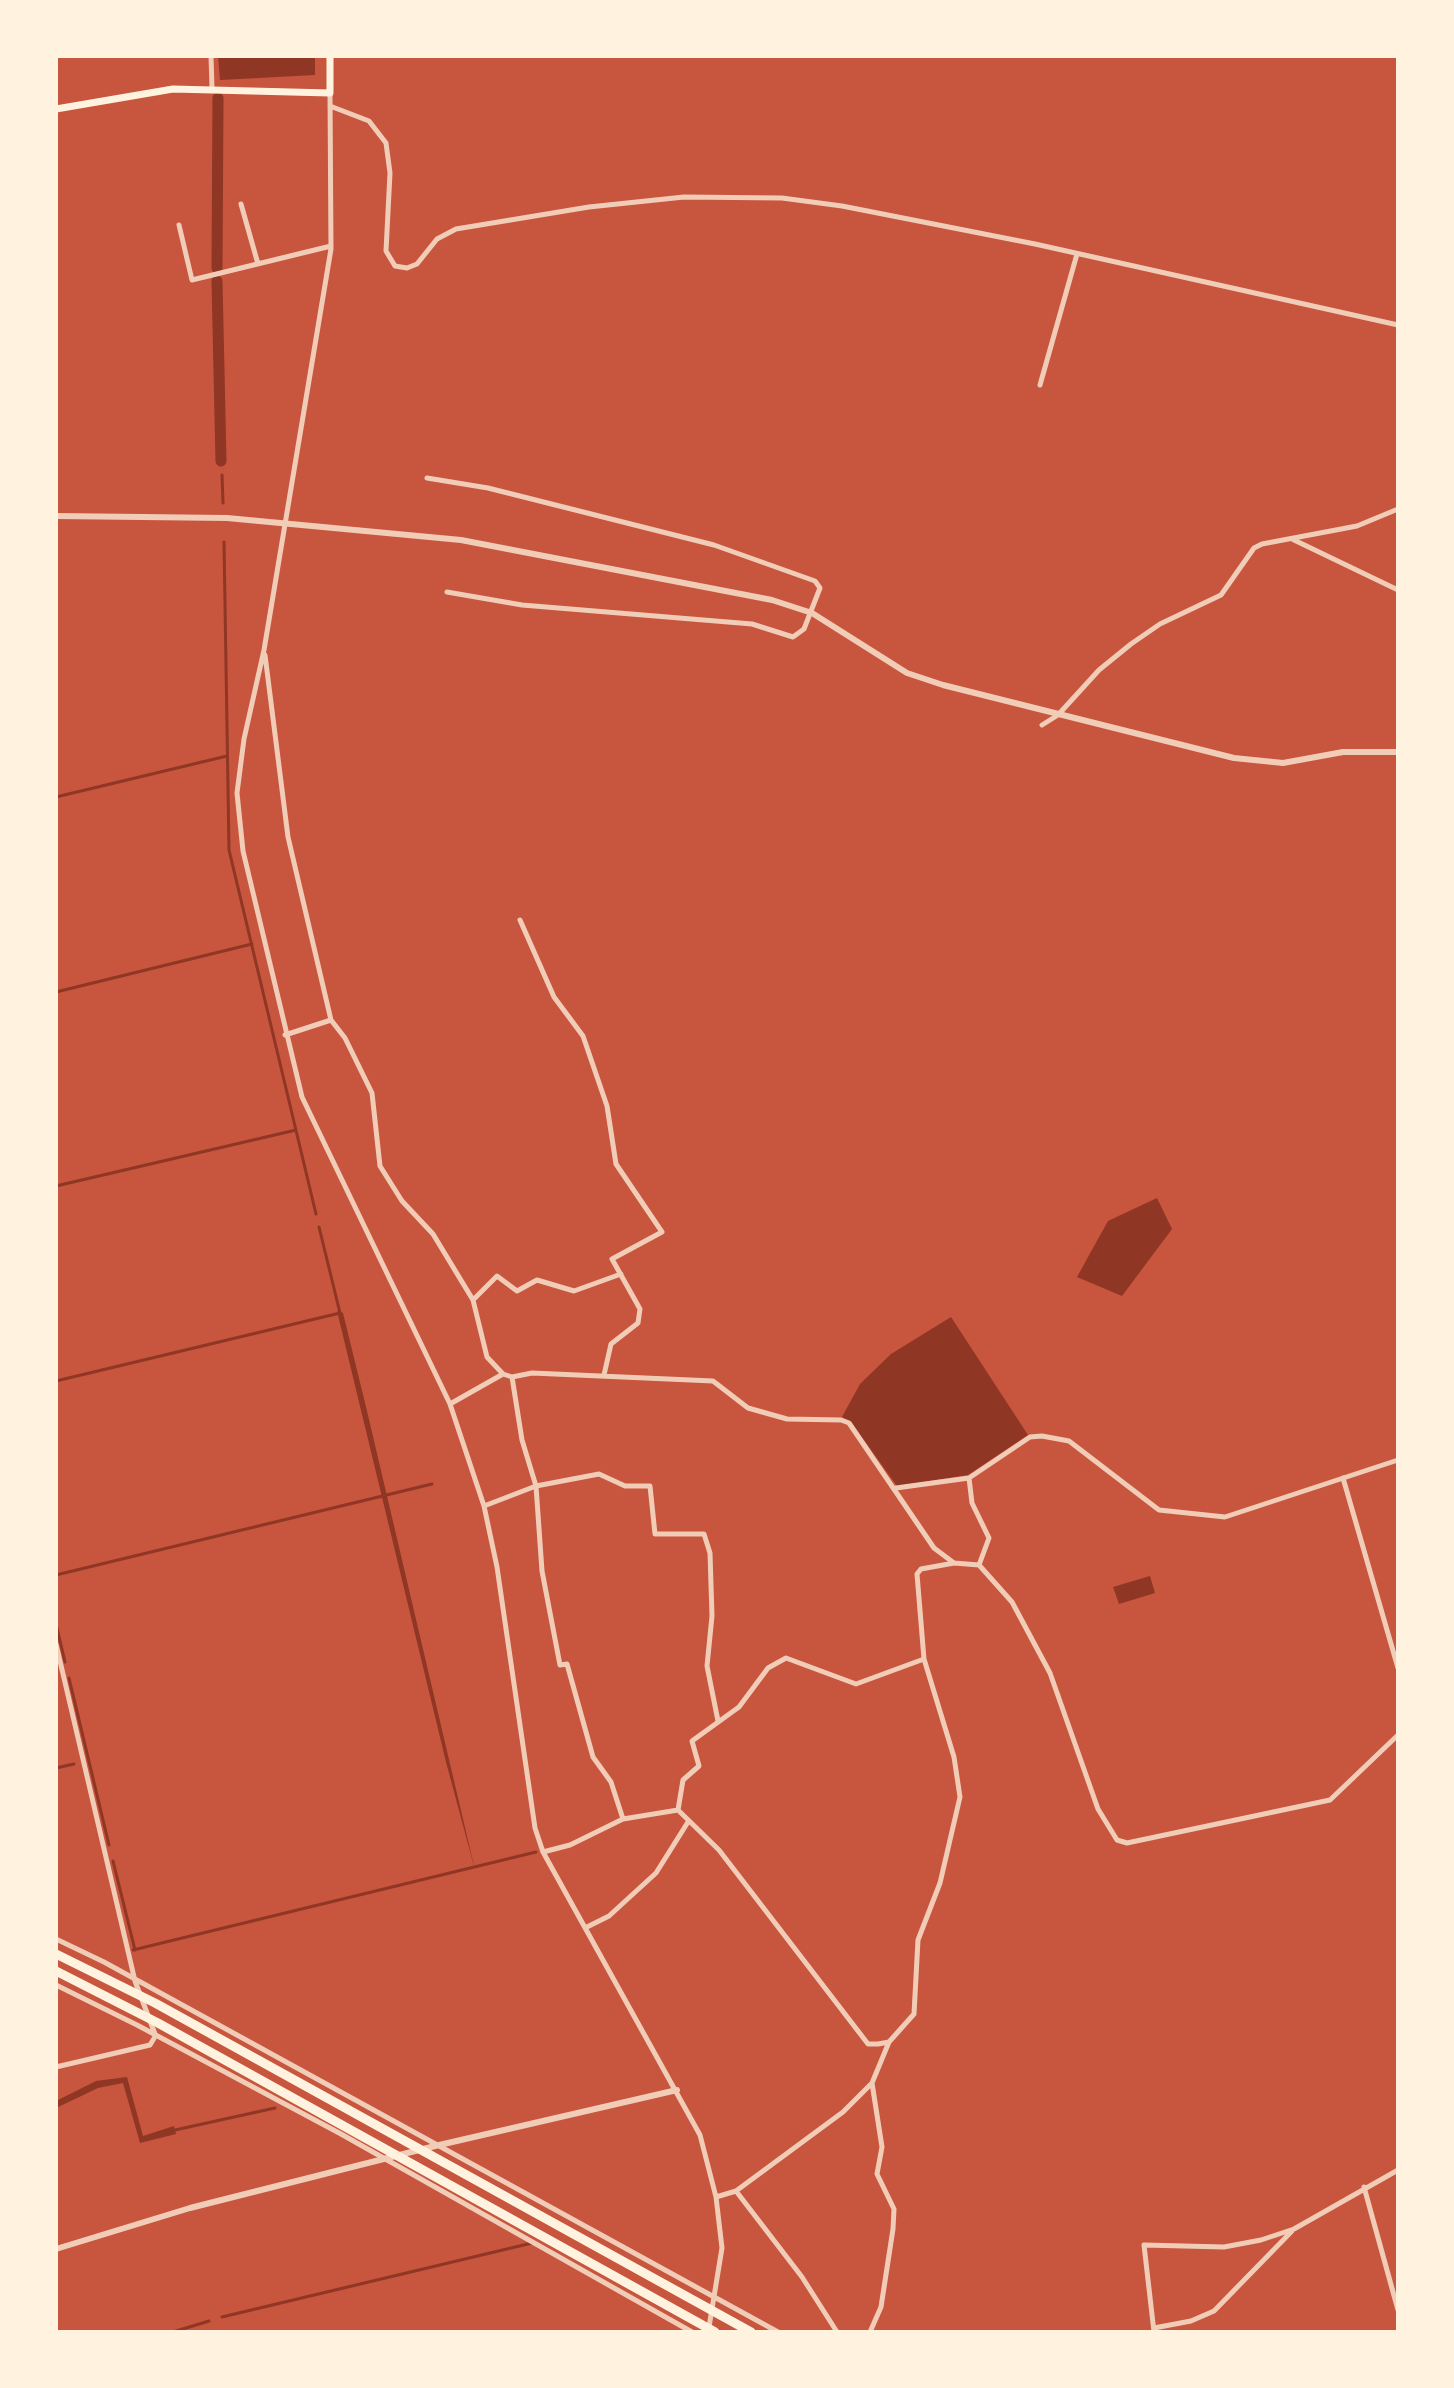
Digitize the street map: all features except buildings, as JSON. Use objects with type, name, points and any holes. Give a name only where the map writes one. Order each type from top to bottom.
[{"type":"highway","points":[[56,1954],[155,2003],[751,2332]]},
{"type":"highway","points":[[56,1971],[158,2023],[715,2332]]},
{"type":"main road","points":[[56,109],[112,97],[212,88],[330,93],[330,56]]},
{"type":"street","points":[[211,56],[212,88]]},
{"type":"street","points":[[330,93],[331,246],[287,522],[244,739],[237,793],[243,851],[302,1097],[450,1404],[484,1506],[497,1567],[535,1828],[543,1852],[700,2135],[716,2197],[722,2248],[708,2332]]},
{"type":"street","points":[[330,106],[369,121],[386,143],[390,173],[386,251],[395,266],[407,268],[417,264],[437,239],[456,229],[589,207],[684,197],[782,198],[842,206],[1077,254],[1398,325]]},
{"type":"street","points":[[241,204],[258,264]]},
{"type":"street","points":[[179,225],[192,280],[331,246]]},
{"type":"street","points":[[1040,385],[1077,254]]},
{"type":"street","points":[[427,478],[488,488],[714,545],[815,581],[820,588],[820,595],[800,635],[793,637],[752,624],[522,605],[447,592]]},
{"type":"street","points":[[1042,725],[1058,715],[1099,670],[1131,644],[1160,624],[1221,595],[1254,548],[1357,526],[1398,509]]},
{"type":"street","points":[[56,516],[287,522],[461,540],[746,593],[812,613],[907,673],[1058,715],[1257,761],[1283,763],[1343,752],[1398,752]]},
{"type":"street","points":[[1293,540],[1398,590]]},
{"type":"street","points":[[264,650],[288,837],[331,1020],[345,1038],[372,1093],[380,1166],[402,1201],[433,1234],[473,1300],[487,1357],[503,1374],[512,1377],[532,1373],[713,1381],[748,1408],[787,1419],[841,1420],[849,1423],[934,1548],[954,1563]]},
{"type":"street","points":[[520,920],[554,997],[583,1036],[607,1106],[616,1164],[662,1232],[612,1259],[640,1309],[638,1323],[611,1344],[604,1375]]},
{"type":"street","points":[[285,1035],[331,1020]]},
{"type":"street","points":[[473,1300],[497,1276],[517,1291],[537,1280],[574,1291],[621,1274]]},
{"type":"street","points":[[450,1404],[503,1374]]},
{"type":"street","points":[[512,1377],[522,1440],[536,1486],[542,1571],[560,1665],[567,1664],[593,1757],[611,1782],[623,1819]]},
{"type":"street","points":[[896,1488],[969,1478],[1030,1437],[1042,1436],[1069,1441],[1159,1510],[1225,1517],[1398,1460]]},
{"type":"street","points":[[484,1506],[536,1486],[599,1474],[625,1486],[650,1486],[655,1534],[704,1534],[710,1553],[712,1616],[707,1666],[718,1721]]},
{"type":"street","points":[[969,1478],[972,1503],[989,1538],[979,1565]]},
{"type":"street","points":[[1343,1478],[1398,1668]]},
{"type":"street","points":[[716,2197],[736,2191],[851,2105],[872,2083],[889,2042],[914,2014],[918,1940],[940,1883],[960,1797],[954,1757],[924,1659],[917,1574],[921,1569],[954,1563],[979,1565],[1012,1602],[1050,1673],[1098,1809],[1117,1840],[1127,1843],[1330,1800],[1398,1735]]},
{"type":"street","points":[[1390,1645],[1398,1643]]},
{"type":"street","points":[[56,1644],[135,1981],[156,2035]]},
{"type":"street","points":[[889,2042],[868,2044],[719,1850],[678,1810],[683,1780],[699,1766],[692,1741],[739,1707],[768,1668],[786,1658],[856,1684],[924,1659]]},
{"type":"street","points":[[543,1852],[570,1845],[623,1819],[678,1810]]},
{"type":"street","points":[[585,1928],[609,1916],[656,1873],[688,1822]]},
{"type":"street","points":[[56,1939],[778,2332]]},
{"type":"street","points":[[56,1985],[156,2035],[692,2332]]},
{"type":"street","points":[[56,2067],[150,2045],[156,2035]]},
{"type":"street","points":[[870,2332],[884,2292],[894,2209],[877,2174],[882,2147],[872,2083]]},
{"type":"street","points":[[56,2249],[124,2226],[435,2146],[677,2090]]},
{"type":"street","points":[[1294,2229],[1224,2247],[1144,2245],[1154,2330],[1191,2321],[1214,2311],[1294,2229],[1398,2170]]},
{"type":"street","points":[[1364,2187],[1387,2260],[1398,2310]]},
{"type":"street","points":[[736,2191],[802,2277],[837,2332]]},
{"type":"shaded area","points":[[218,56],[315,56],[315,75],[220,80]]},
{"type":"shaded area","points":[[1157,1198],[1172,1229],[1122,1296],[1077,1277],[1108,1221]]},
{"type":"shaded area","points":[[337,1311],[343,1313],[475,1870],[446,1762]]},
{"type":"shaded area","points":[[951,1317],[1028,1435],[968,1475],[897,1486],[851,1422],[842,1417],[860,1384],[891,1354]]},
{"type":"shaded area","points":[[1150,1576],[1155,1593],[1119,1604],[1113,1587]]},
{"type":"shaded area","points":[[127,2077],[143,2136],[174,2126],[176,2134],[140,2143],[123,2083],[98,2088],[56,2108],[56,2101],[96,2081]]},
{"type":"waterway","points":[[217,268],[218,98]]},
{"type":"waterway","points":[[217,281],[221,461]]},
{"type":"waterway","points":[[222,475],[223,503]]},
{"type":"waterway","points":[[224,542],[229,850],[316,1214]]},
{"type":"waterway","points":[[56,797],[227,756]]},
{"type":"waterway","points":[[56,992],[252,944]]},
{"type":"waterway","points":[[56,1186],[296,1130]]},
{"type":"waterway","points":[[319,1227],[340,1313]]},
{"type":"waterway","points":[[56,1381],[340,1313]]},
{"type":"waterway","points":[[56,1575],[432,1484]]},
{"type":"waterway","points":[[56,1624],[65,1662]]},
{"type":"waterway","points":[[69,1678],[109,1845]]},
{"type":"waterway","points":[[56,1768],[74,1764]]},
{"type":"waterway","points":[[133,1950],[536,1852]]},
{"type":"waterway","points":[[113,1861],[135,1950]]},
{"type":"waterway","points":[[175,2130],[275,2108]]},
{"type":"waterway","points":[[222,2317],[532,2243]]},
{"type":"waterway","points":[[173,2332],[209,2321]]}]
